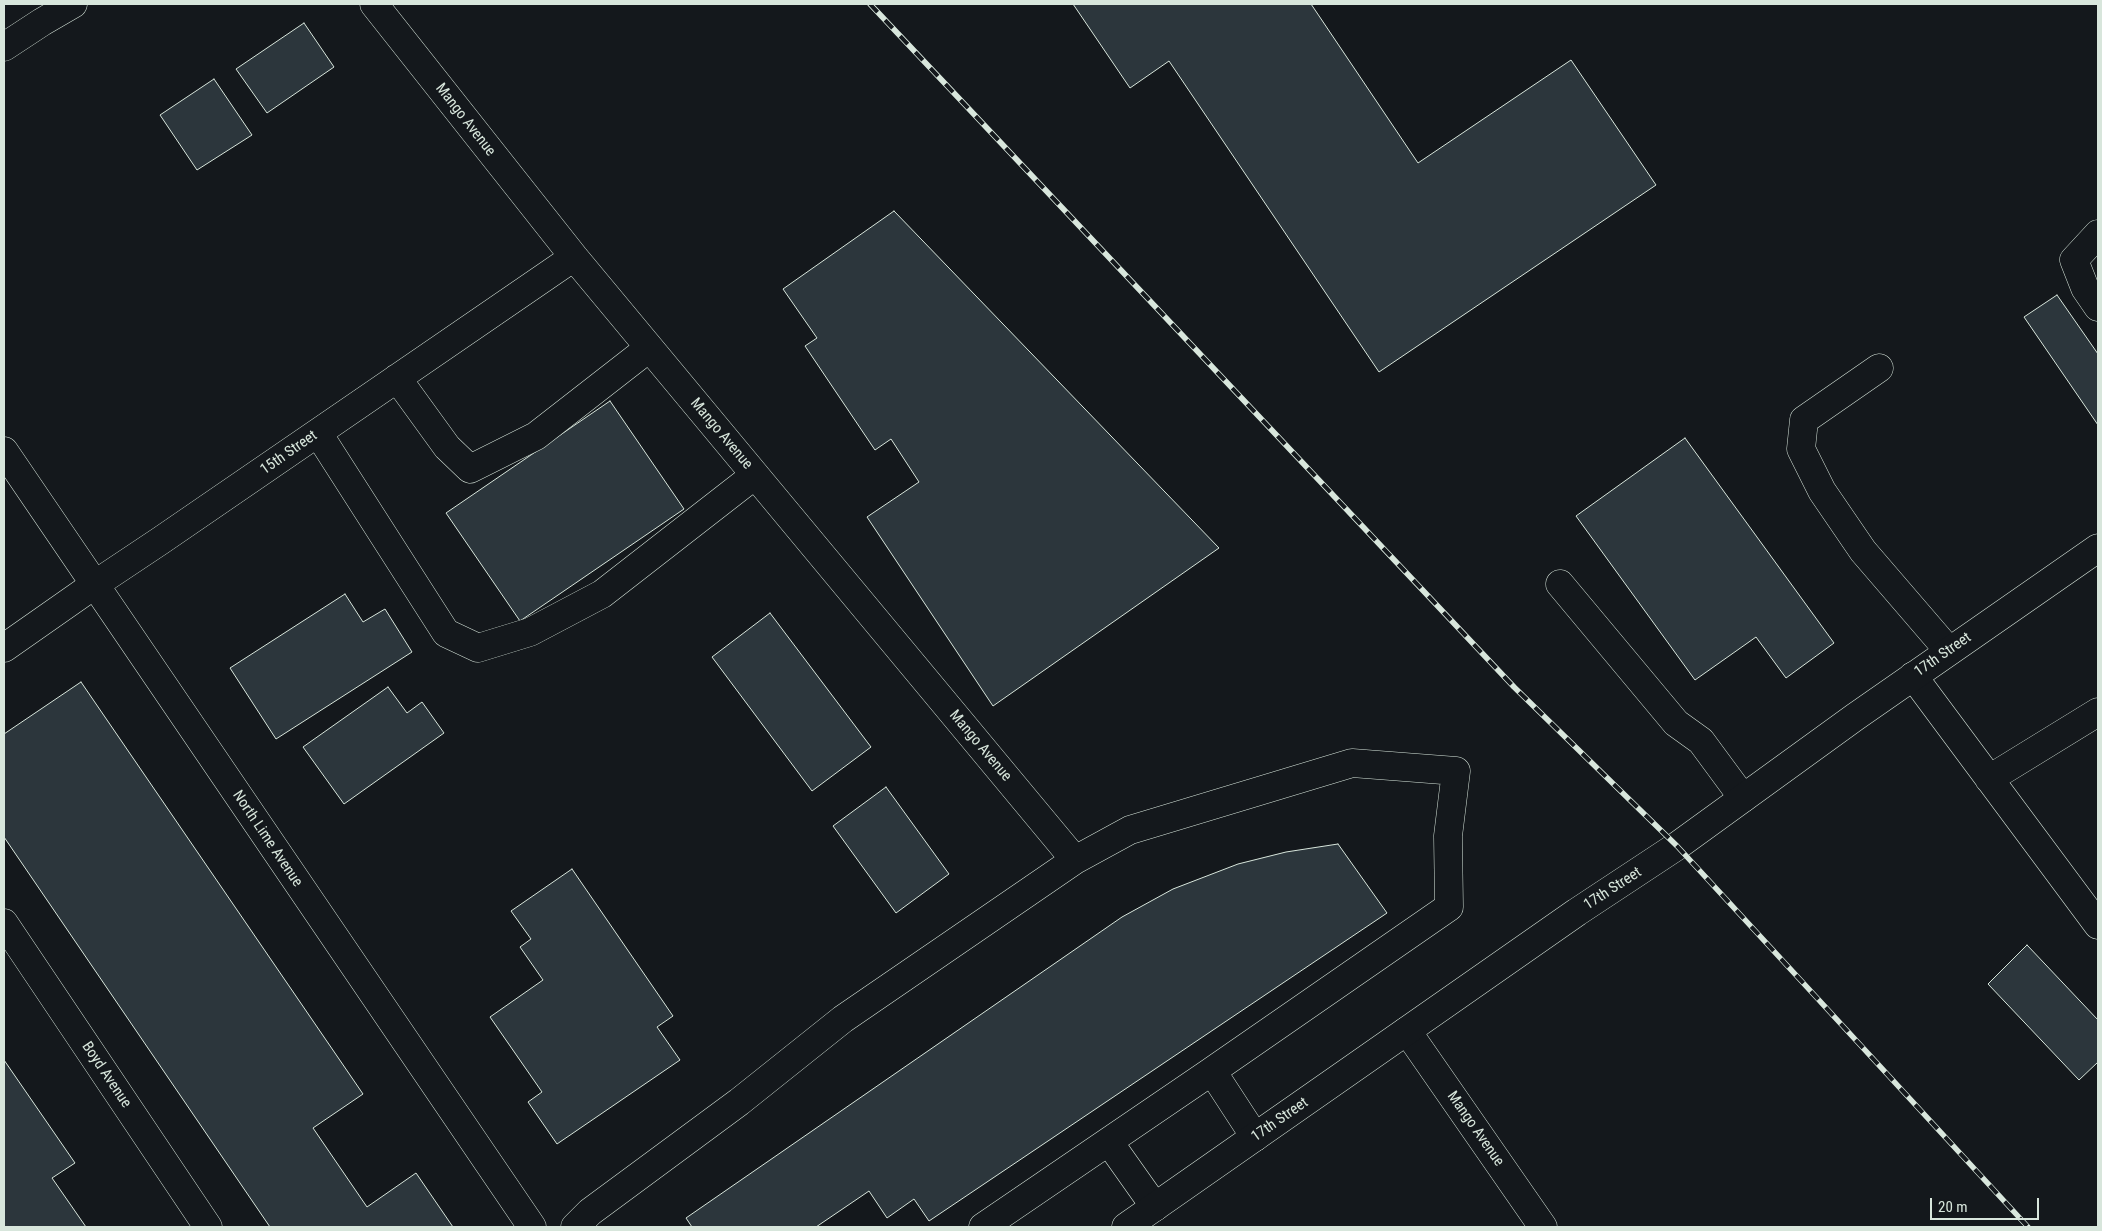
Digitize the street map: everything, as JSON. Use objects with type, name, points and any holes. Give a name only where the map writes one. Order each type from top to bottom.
[{"type":"street","points":[[4,47],[36,13],[73,4]]},
{"type":"street","name":"Mango Avenue","points":[[374,4],[574,257],[1075,860]]},
{"type":"street","points":[[2098,234],[2074,260],[2085,288],[2098,307]]},
{"type":"street","name":"15th Street","points":[[4,648],[574,257]]},
{"type":"street","points":[[397,378],[447,447],[470,469],[536,436],[650,348]]},
{"type":"street","points":[[1879,368],[1804,420],[1801,449],[1822,491],[1863,551],[1949,651]]},
{"type":"street","points":[[318,433],[446,633],[478,648],[530,632],[602,594],[755,475]]},
{"type":"street","name":"North Lime Avenue","points":[[4,451],[532,1227]]},
{"type":"street","name":"17th Street","points":[[1126,1227],[1577,912],[1677,846],[1913,676],[2098,548]]},
{"type":"street","points":[[1560,584],[1676,723],[1701,742],[1743,798]]},
{"type":"street","points":[[1913,676],[2098,925]]},
{"type":"street","points":[[1989,779],[2098,712]]},
{"type":"street","points":[[575,1227],[590,1212],[739,1102],[843,1019],[1075,860],[1130,830],[1352,763],[1456,771],[1448,836],[1449,907],[983,1227]]},
{"type":"street","name":"Boyd Avenue","points":[[4,923],[208,1227]]},
{"type":"street","name":"Mango Avenue","points":[[1407,1031],[1543,1227]]},
{"type":"street","points":[[1212,1071],[1255,1137]]},
{"type":"street","points":[[1109,1142],[1155,1207]]},
{"type":"building","points":[[1073,4],[1311,4],[1418,163],[1571,60],[1656,185],[1379,372],[1169,61],[1130,88]]},
{"type":"building","points":[[304,23],[334,67],[267,113],[236,69]]},
{"type":"building","points":[[214,79],[252,135],[197,170],[160,115]]},
{"type":"building","points":[[894,211],[1219,548],[993,706],[867,517],[919,482],[891,439],[875,450],[805,346],[817,338],[783,289]]},
{"type":"building","points":[[2057,295],[2098,354],[2098,425],[2024,317]]},
{"type":"building","points":[[610,401],[684,509],[520,621],[446,513]]},
{"type":"building","points":[[1685,438],[1834,643],[1786,678],[1756,637],[1695,680],[1576,516]]},
{"type":"building","points":[[345,594],[363,622],[385,609],[412,652],[276,739],[230,668]]},
{"type":"building","points":[[770,613],[871,747],[812,791],[712,657]]},
{"type":"building","points":[[81,682],[363,1094],[313,1128],[367,1207],[416,1173],[453,1227],[270,1227],[4,837],[4,734]]},
{"type":"building","points":[[388,687],[407,713],[422,702],[444,733],[344,804],[303,747]]},
{"type":"building","points":[[886,787],[949,874],[896,913],[833,826]]},
{"type":"building","points":[[1338,844],[1387,913],[929,1221],[914,1199],[887,1218],[869,1191],[816,1227],[692,1227],[686,1218],[1122,917],[1173,889],[1238,864],[1286,852]]},
{"type":"building","points":[[572,869],[673,1016],[657,1027],[680,1060],[557,1144],[528,1102],[542,1092],[490,1017],[543,980],[520,947],[531,939],[511,911]]},
{"type":"building","points":[[2027,945],[2098,1020],[2098,1062],[2079,1080],[1988,984]]},
{"type":"building","points":[[4,1060],[75,1163],[52,1178],[86,1227],[4,1227]]},
{"type":"railway","points":[[870,4],[1514,687],[1677,846],[2028,1227]]}]
